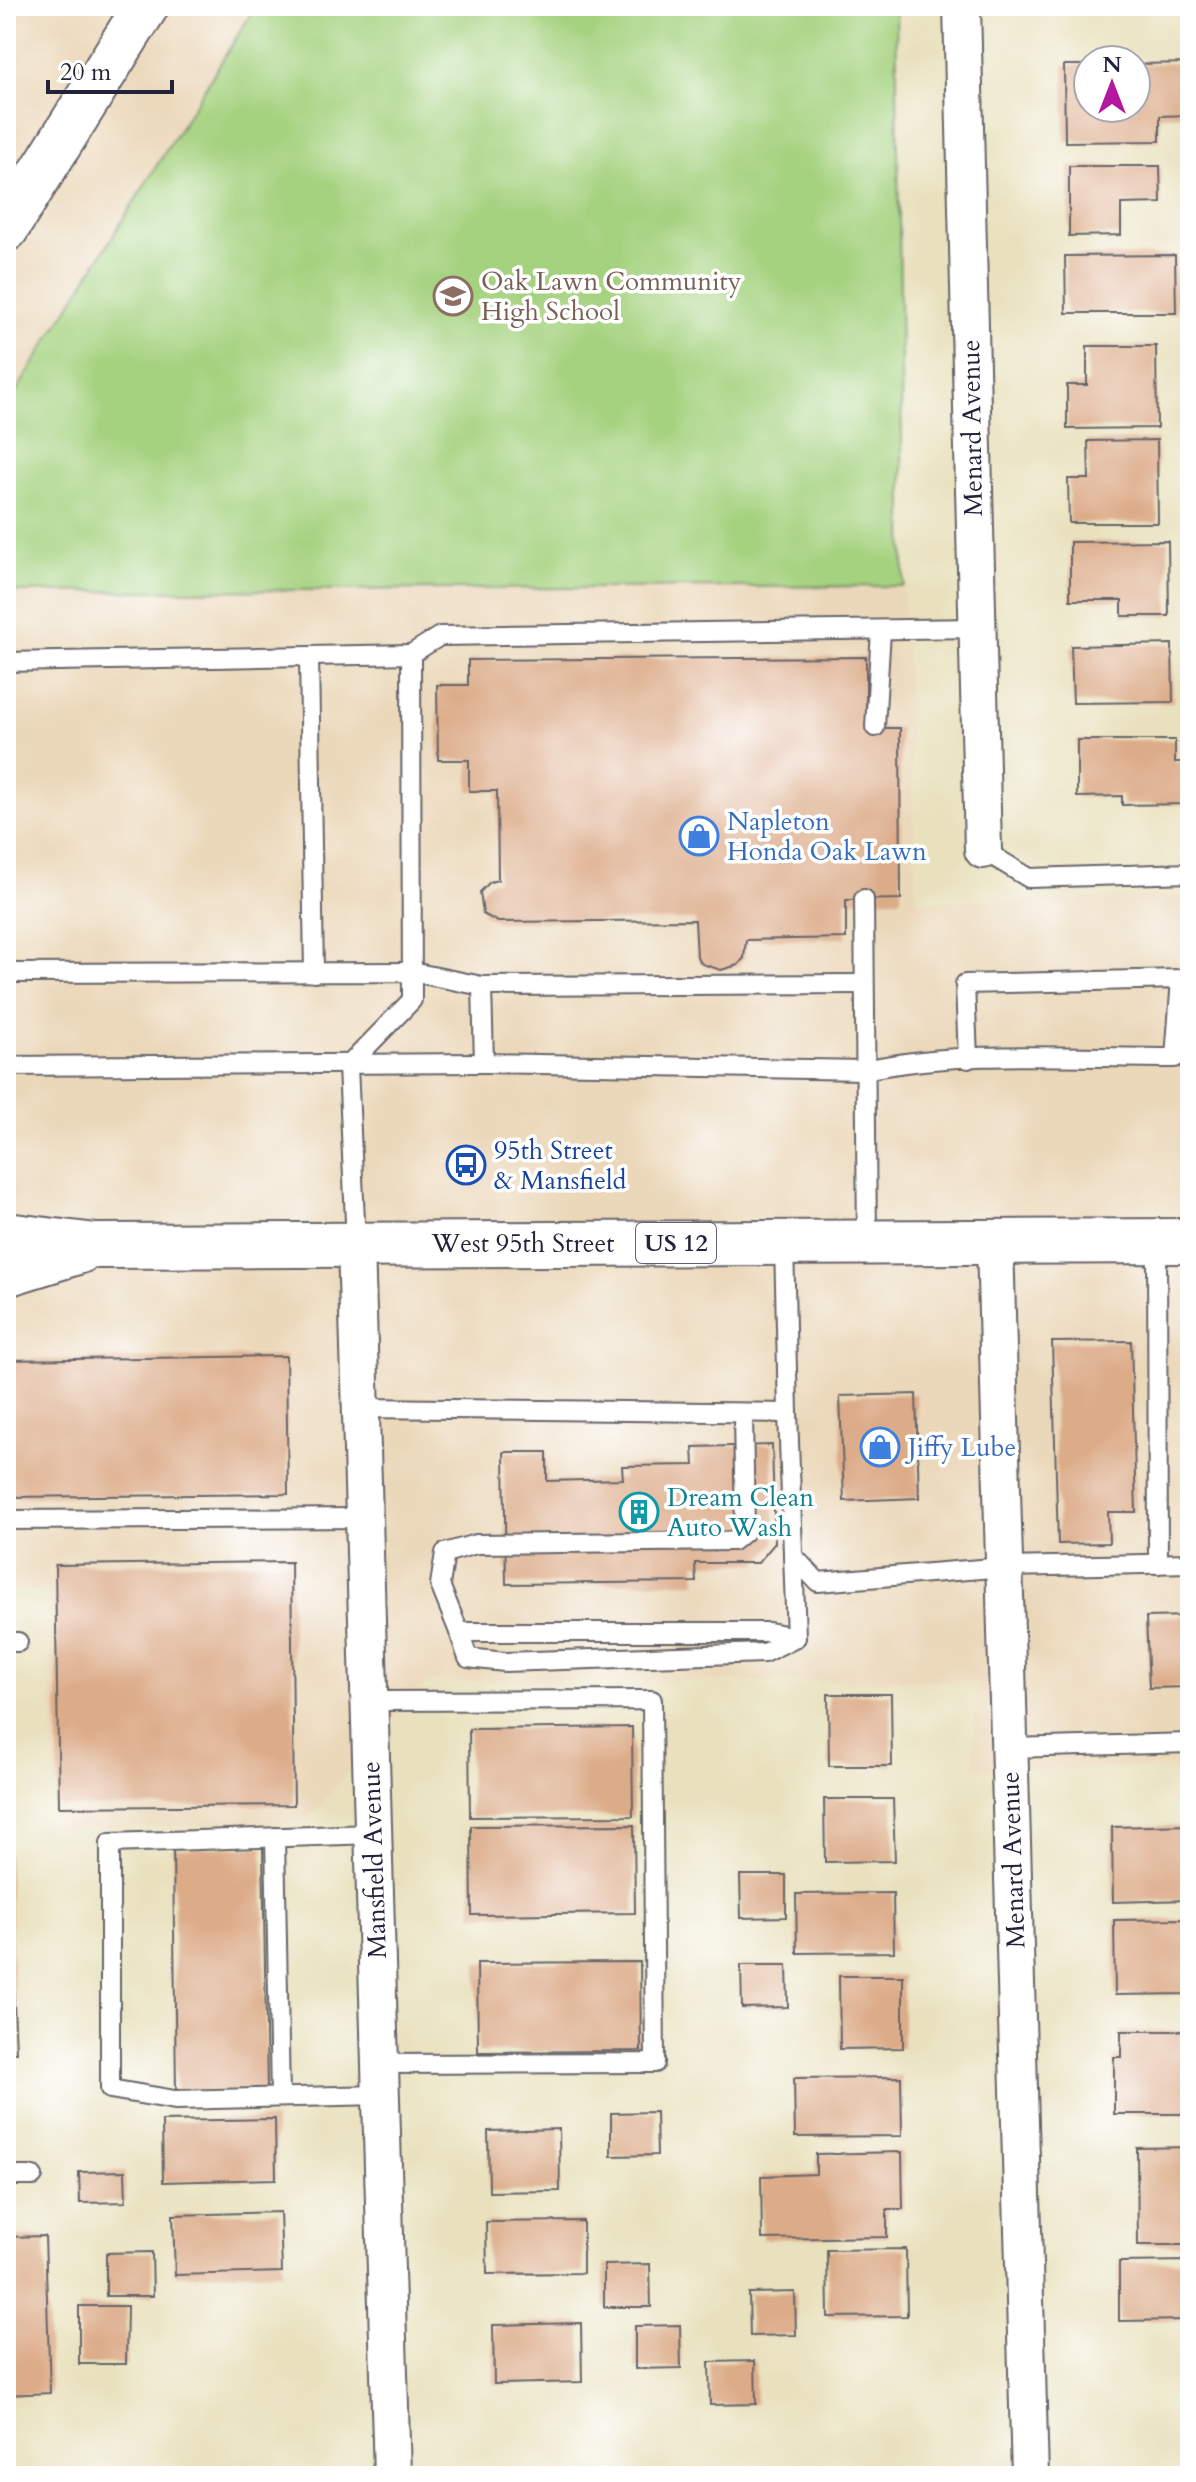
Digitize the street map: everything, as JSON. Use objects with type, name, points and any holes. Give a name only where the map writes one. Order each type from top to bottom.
[{"type":"main road","points":[[6,229],[146,6]]},
{"type":"main road","name":"West 95th Street","points":[[6,1235],[96,1246],[1174,1242]]},
{"type":"main road","name":"West 95th Street","points":[[6,1274],[96,1246]]},
{"type":"street","name":"Menard Avenue","points":[[962,6],[983,850]]},
{"type":"street","name":"Menard Avenue","points":[[995,1243],[1030,2476]]},
{"type":"street","name":"Mansfield Avenue","points":[[356,1244],[392,2476]]},
{"type":"lane","points":[[6,662],[411,654],[440,636],[977,628]]},
{"type":"lane","points":[[875,727],[881,631]]},
{"type":"lane","points":[[356,1244],[348,1066],[412,1000],[411,654]]},
{"type":"lane","points":[[309,656],[314,973]]},
{"type":"lane","points":[[983,850],[1029,878],[1190,873]]},
{"type":"lane","points":[[864,899],[867,1243]]},
{"type":"lane","points":[[6,973],[412,972],[482,986],[863,984]]},
{"type":"lane","points":[[6,1066],[484,1063],[865,1070],[918,1059],[968,1059],[1175,1058],[1181,979],[965,984],[968,1059]]},
{"type":"lane","points":[[482,986],[484,1063]]},
{"type":"lane","points":[[1158,1564],[1174,1242]]},
{"type":"lane","points":[[784,1243],[796,1637]]},
{"type":"lane","points":[[361,1408],[743,1415],[788,1413]]},
{"type":"lane","points":[[743,1415],[745,1531],[733,1541],[476,1544],[445,1553],[440,1585],[468,1658],[505,1662],[764,1653],[796,1637]]},
{"type":"lane","points":[[6,1520],[364,1518]]},
{"type":"lane","points":[[793,1556],[818,1582],[1005,1567],[1190,1563]]},
{"type":"lane","points":[[459,1632],[769,1632],[796,1637]]},
{"type":"lane","points":[[370,1701],[652,1700],[655,2063],[380,2079],[280,2097],[175,2100],[110,2089],[110,1843],[373,1834]]},
{"type":"lane","points":[[1010,1748],[1190,1743]]},
{"type":"lane","points":[[275,1837],[280,2097]]},
{"type":"lane","points":[[6,2176],[33,2176]]},
{"type":"shaded area","points":[[6,6],[896,6],[904,586],[917,902],[1190,896],[1190,1767],[973,1770],[977,1681],[427,1681],[305,1823],[56,1829],[48,1590],[6,1590]]},
{"type":"green space","name":"Oak Lawn Community High School","points":[[256,6],[896,6],[904,586],[6,592],[6,408]]},
{"type":"building","points":[[1190,63],[1190,115],[1160,116],[1160,141],[1065,142],[1064,65],[1072,65],[1072,124],[1152,124],[1152,64]]},
{"type":"building","points":[[1069,166],[1160,166],[1161,203],[1121,204],[1121,235],[1069,236]]},
{"type":"building","points":[[1175,255],[1176,313],[1066,313],[1065,256]]},
{"type":"building","points":[[1087,346],[1156,346],[1157,428],[1067,429],[1067,385],[1087,385]]},
{"type":"building","points":[[1157,440],[1158,523],[1069,523],[1068,479],[1089,479],[1088,441]]},
{"type":"building","points":[[1168,541],[1169,616],[1122,616],[1122,600],[1070,600],[1070,542]]},
{"type":"building","points":[[1172,644],[1173,702],[1073,703],[1071,646]]},
{"type":"building","name":"Napleton Honda Oak Lawn","points":[[866,657],[866,728],[900,728],[901,899],[846,900],[846,938],[746,940],[744,958],[738,965],[721,970],[702,964],[697,957],[695,920],[498,922],[483,914],[480,892],[490,882],[498,880],[497,791],[469,791],[469,760],[438,760],[437,685],[468,685],[468,660]]},
{"type":"building","points":[[1077,740],[1175,740],[1175,762],[1190,762],[1190,804],[1122,805],[1122,796],[1077,797]]},
{"type":"building","points":[[1131,1341],[1136,1512],[1108,1512],[1109,1543],[1058,1544],[1052,1342]]},
{"type":"building","points":[[286,1356],[288,1494],[6,1497],[6,1360]]},
{"type":"building","name":"Jiffy Lube","points":[[916,1394],[919,1498],[844,1501],[840,1396]]},
{"type":"building","name":"Dream Clean Auto Wash","points":[[772,1445],[775,1543],[758,1563],[695,1563],[696,1582],[506,1584],[504,1452],[547,1452],[547,1481],[623,1479],[622,1466],[694,1465],[693,1447]]},
{"type":"building","points":[[291,1562],[294,1805],[59,1807],[55,1565]]},
{"type":"building","points":[[1190,1616],[1190,1687],[1149,1688],[1146,1617]]},
{"type":"building","points":[[828,1694],[891,1694],[892,1766],[829,1766]]},
{"type":"building","points":[[632,1727],[633,1816],[470,1817],[469,1729]]},
{"type":"building","points":[[824,1799],[893,1799],[895,1861],[825,1862]]},
{"type":"building","points":[[6,1806],[16,2052],[6,2052]]},
{"type":"building","points":[[634,1825],[635,1913],[472,1915],[471,1826]]},
{"type":"building","points":[[1190,1825],[1190,1900],[1113,1902],[1112,1827]]},
{"type":"building","points":[[263,1847],[267,2091],[176,2092],[173,1848]]},
{"type":"building","points":[[740,1875],[786,1875],[786,1917],[741,1918]]},
{"type":"building","points":[[893,1893],[894,1952],[797,1953],[796,1894]]},
{"type":"building","points":[[1190,1919],[1190,1994],[1115,1995],[1114,1920]]},
{"type":"building","points":[[640,1962],[641,2051],[478,2052],[477,1963]]},
{"type":"building","points":[[741,1965],[787,1965],[788,2007],[742,2008]]},
{"type":"building","points":[[839,1976],[903,1976],[903,2048],[840,2049]]},
{"type":"building","points":[[1121,2031],[1190,2031],[1190,2114],[1114,2114],[1114,2057],[1121,2057]]},
{"type":"building","points":[[901,2077],[902,2136],[795,2137],[794,2078]]},
{"type":"building","points":[[656,2112],[657,2155],[611,2156],[611,2113]]},
{"type":"building","points":[[275,2119],[276,2179],[163,2182],[162,2121]]},
{"type":"building","points":[[559,2129],[560,2191],[489,2192],[488,2131]]},
{"type":"building","points":[[1190,2147],[1190,2245],[1138,2245],[1137,2148]]},
{"type":"building","points":[[902,2152],[903,2209],[887,2209],[887,2237],[762,2239],[761,2176],[816,2174],[816,2154]]},
{"type":"building","points":[[125,2171],[126,2202],[80,2203],[79,2172]]},
{"type":"building","points":[[280,2212],[282,2272],[175,2275],[173,2215]]},
{"type":"building","points":[[583,2221],[583,2273],[487,2274],[486,2222]]},
{"type":"building","points":[[45,2236],[50,2393],[6,2395],[6,2237]]},
{"type":"building","points":[[906,2249],[907,2316],[828,2317],[827,2250]]},
{"type":"building","points":[[152,2252],[153,2296],[106,2296],[106,2253]]},
{"type":"building","points":[[1190,2261],[1190,2320],[1119,2321],[1119,2262]]},
{"type":"building","points":[[650,2264],[651,2307],[604,2307],[604,2265]]},
{"type":"building","points":[[795,2292],[796,2335],[750,2336],[749,2293]]},
{"type":"building","points":[[79,2306],[127,2306],[126,2364],[79,2364]]},
{"type":"building","points":[[581,2323],[582,2382],[494,2384],[493,2325]]},
{"type":"building","points":[[680,2325],[681,2368],[635,2369],[635,2326]]},
{"type":"building","points":[[755,2361],[756,2404],[710,2405],[709,2362]]},
{"type":"place","name":"Oak Lawn Community High School","points":[[453,296]]},
{"type":"place","name":"Napleton Honda Oak Lawn","points":[[699,836]]},
{"type":"place","name":"95th Street & Mansfield","points":[[466,1165]]},
{"type":"place","name":"Jiffy Lube","points":[[880,1447]]},
{"type":"place","name":"Dream Clean Auto Wash","points":[[639,1512]]}]
